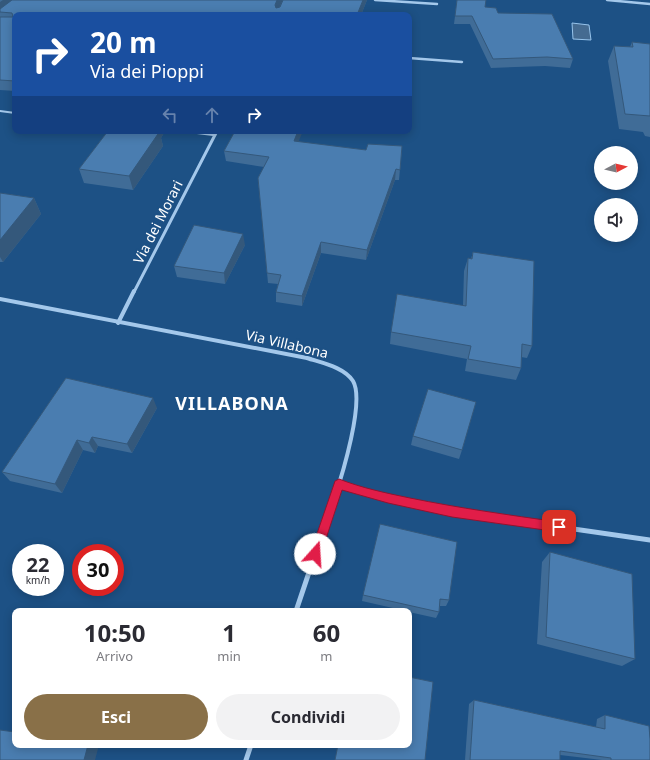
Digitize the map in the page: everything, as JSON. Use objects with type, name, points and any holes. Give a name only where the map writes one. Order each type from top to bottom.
[{"type":"street","points":[[375,0],[437,4]]},
{"type":"street","points":[[607,0],[650,4]]},
{"type":"street","points":[[412,58],[462,62]]},
{"type":"street","name":"Via dei Morari","points":[[118,322],[215,134]]},
{"type":"street","name":"Via Villabona","points":[[0,299],[307,358],[339,370],[353,381],[356,390],[357,406],[339,484],[297,608]]},
{"type":"street","points":[[339,484],[388,498],[452,512],[650,540]]},
{"type":"street","points":[[246,760],[250,748]]},
{"type":"lane","points":[[0,111],[12,113]]},
{"type":"water","points":[[572,23],[589,25],[591,40],[573,39]]},
{"type":"building","points":[[12,0],[277,0],[275,5],[276,8],[280,7],[283,0],[363,0],[358,12],[12,13],[0,12],[0,9]]},
{"type":"building","points":[[457,0],[486,0],[485,7],[496,8],[498,13],[552,14],[573,59],[547,57],[493,59],[472,16],[455,16]]},
{"type":"building","points":[[0,17],[12,17],[12,81],[0,80]]},
{"type":"building","points":[[632,42],[650,44],[650,116],[625,114],[614,46],[633,47]]},
{"type":"building","points":[[106,134],[158,134],[129,176],[79,169]]},
{"type":"building","points":[[233,134],[297,134],[294,141],[366,150],[368,144],[402,146],[400,170],[396,169],[367,250],[321,242],[302,296],[276,292],[281,275],[267,273],[258,178],[269,157],[224,151]]},
{"type":"building","points":[[0,193],[34,198],[0,240]]},
{"type":"building","points":[[194,225],[243,234],[224,273],[174,266]]},
{"type":"building","points":[[473,252],[534,261],[532,346],[522,344],[521,368],[468,359],[471,346],[391,332],[397,294],[466,306],[468,258],[472,259]]},
{"type":"building","points":[[66,378],[153,398],[127,444],[92,437],[89,443],[77,440],[55,484],[2,472]]},
{"type":"building","points":[[428,389],[476,402],[462,450],[413,436]]},
{"type":"building","points":[[380,524],[457,542],[449,600],[440,599],[439,612],[363,595]]},
{"type":"building","points":[[550,552],[632,574],[635,659],[546,637]]},
{"type":"building","points":[[412,678],[433,682],[425,760],[335,760],[337,748],[412,748]]},
{"type":"building","points":[[474,700],[605,729],[605,715],[649,726],[650,760],[611,760],[611,758],[560,751],[560,760],[470,760]]},
{"type":"building","points":[[0,730],[12,732],[12,748],[87,748],[84,760],[0,760]]},
{"type":"district","name":"VILLABONA","points":[[232,404]]},
{"type":"route","points":[[315,554],[339,484],[388,498],[452,512],[559,527]]}]
